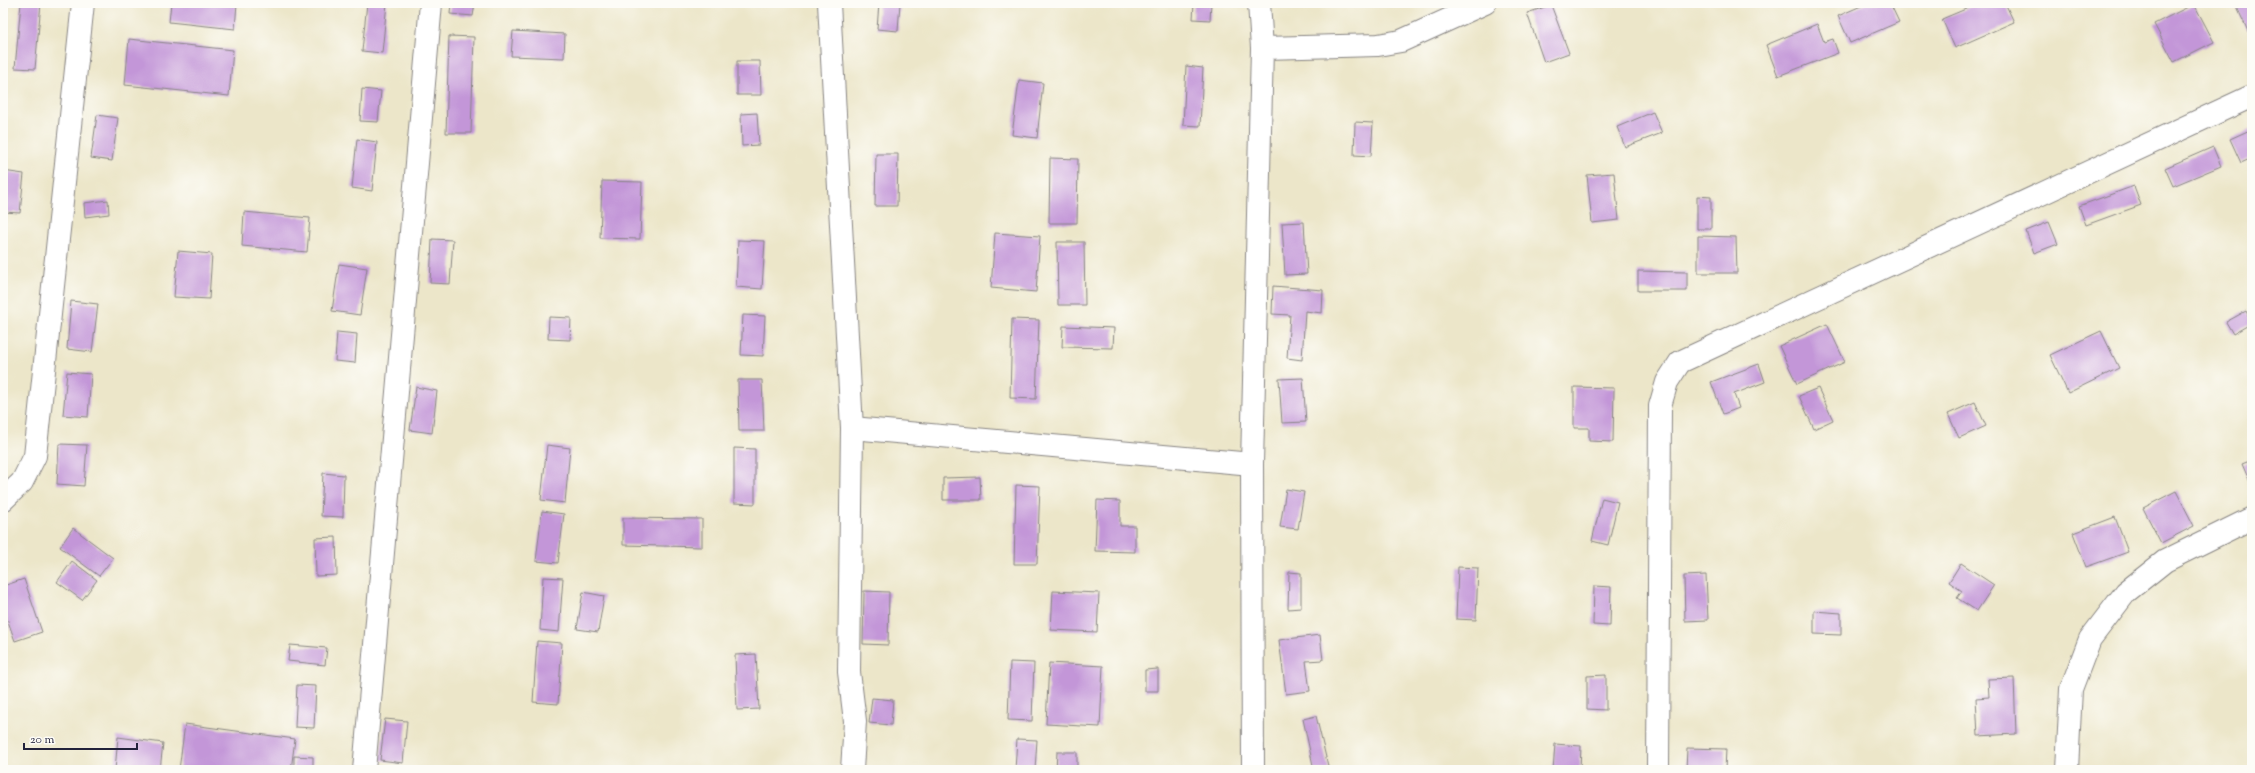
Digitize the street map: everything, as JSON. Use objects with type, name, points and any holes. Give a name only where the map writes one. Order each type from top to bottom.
[{"type":"street","points":[[3,500],[22,482],[34,456],[83,3]]},
{"type":"street","points":[[364,770],[431,3]]},
{"type":"street","points":[[829,3],[852,428],[849,672],[855,721],[852,770]]},
{"type":"street","points":[[1254,770],[1252,464],[1262,48],[1260,3]]},
{"type":"street","points":[[1262,48],[1378,45],[1401,41],[1485,3]]},
{"type":"street","points":[[1658,770],[1660,406],[1667,382],[1680,362],[2252,96]]},
{"type":"street","points":[[852,428],[1252,464]]},
{"type":"street","points":[[2066,770],[2071,689],[2090,639],[2126,592],[2164,561],[2252,518]]},
{"type":"building","points":[[21,3],[41,3],[35,69],[15,68]]},
{"type":"building","points":[[171,3],[237,3],[235,29],[169,22]]},
{"type":"building","points":[[367,3],[387,3],[382,53],[362,51]]},
{"type":"building","points":[[451,3],[475,3],[473,16],[450,14]]},
{"type":"building","points":[[879,3],[900,3],[898,31],[877,29]]},
{"type":"building","points":[[1194,3],[1211,3],[1210,20],[1193,19]]},
{"type":"building","points":[[1868,3],[1890,3],[1899,22],[1850,43],[1838,16]]},
{"type":"building","points":[[1980,3],[2005,3],[2014,22],[1955,48],[1942,19]]},
{"type":"building","points":[[2235,3],[2252,3],[2252,40]]},
{"type":"building","points":[[2194,4],[2214,42],[2174,62],[2154,24]]},
{"type":"building","points":[[1551,5],[1569,53],[1544,62],[1527,13]]},
{"type":"building","points":[[1817,24],[1824,42],[1833,39],[1838,53],[1778,76],[1766,45]]},
{"type":"building","points":[[513,31],[565,34],[564,58],[511,56]]},
{"type":"building","points":[[449,36],[474,37],[471,133],[446,133]]},
{"type":"building","points":[[129,39],[233,50],[229,96],[125,85]]},
{"type":"building","points":[[737,61],[760,61],[761,95],[737,95]]},
{"type":"building","points":[[1186,66],[1203,68],[1200,126],[1183,125]]},
{"type":"building","points":[[1019,80],[1043,83],[1037,138],[1012,135]]},
{"type":"building","points":[[362,89],[381,91],[378,122],[360,121]]},
{"type":"building","points":[[1653,112],[1662,133],[1625,147],[1617,127]]},
{"type":"building","points":[[757,113],[759,145],[742,146],[741,114]]},
{"type":"building","points":[[97,115],[118,118],[112,161],[91,158]]},
{"type":"building","points":[[1355,122],[1373,123],[1371,156],[1354,155]]},
{"type":"building","points":[[2252,129],[2252,158],[2241,163],[2230,139]]},
{"type":"building","points":[[357,139],[377,142],[372,191],[352,188]]},
{"type":"building","points":[[2213,147],[2221,166],[2173,186],[2165,168]]},
{"type":"building","points":[[876,154],[898,154],[897,206],[875,206]]},
{"type":"building","points":[[1050,158],[1078,159],[1077,223],[1049,223]]},
{"type":"building","points":[[3,171],[24,174],[20,213],[3,212]]},
{"type":"building","points":[[1614,173],[1619,220],[1592,223],[1587,175]]},
{"type":"building","points":[[602,181],[642,182],[640,239],[600,238]]},
{"type":"building","points":[[2134,186],[2141,205],[2086,225],[2079,206]]},
{"type":"building","points":[[1697,196],[1711,197],[1711,229],[1697,229]]},
{"type":"building","points":[[108,200],[109,214],[85,217],[84,203]]},
{"type":"building","points":[[244,212],[310,218],[307,252],[242,246]]},
{"type":"building","points":[[1304,222],[1307,274],[1285,275],[1282,223]]},
{"type":"building","points":[[2049,222],[2058,244],[2034,253],[2026,231]]},
{"type":"building","points":[[995,233],[1040,236],[1036,292],[991,288]]},
{"type":"building","points":[[1698,236],[1736,237],[1737,273],[1698,273]]},
{"type":"building","points":[[432,239],[453,240],[450,284],[430,283]]},
{"type":"building","points":[[738,240],[765,241],[762,289],[736,287]]},
{"type":"building","points":[[1057,242],[1084,242],[1085,305],[1058,305]]},
{"type":"building","points":[[178,251],[212,254],[209,299],[174,297]]},
{"type":"building","points":[[339,264],[367,268],[360,315],[332,311]]},
{"type":"building","points":[[1638,271],[1687,272],[1687,291],[1638,291]]},
{"type":"building","points":[[1273,286],[1323,290],[1322,313],[1305,311],[1302,360],[1287,358],[1290,315],[1272,314]]},
{"type":"building","points":[[71,301],[98,304],[92,352],[67,349]]},
{"type":"building","points":[[2246,311],[2252,323],[2233,334],[2226,322]]},
{"type":"building","points":[[743,315],[765,316],[763,356],[741,355]]},
{"type":"building","points":[[549,317],[571,318],[570,340],[548,339]]},
{"type":"building","points":[[1012,319],[1039,320],[1036,399],[1010,398]]},
{"type":"building","points":[[1827,324],[1845,362],[1797,384],[1779,346]]},
{"type":"building","points":[[1063,326],[1114,328],[1113,348],[1062,347]]},
{"type":"building","points":[[2101,331],[2119,368],[2068,393],[2050,355]]},
{"type":"building","points":[[337,332],[357,334],[355,363],[335,361]]},
{"type":"building","points":[[1759,364],[1765,382],[1734,394],[1739,408],[1723,414],[1711,382]]},
{"type":"building","points":[[67,372],[91,374],[88,417],[63,415]]},
{"type":"building","points":[[1303,378],[1306,422],[1282,423],[1279,379]]},
{"type":"building","points":[[738,380],[762,380],[764,431],[739,431]]},
{"type":"building","points":[[416,387],[437,391],[432,433],[410,430]]},
{"type":"building","points":[[1574,387],[1614,388],[1613,442],[1589,441],[1589,428],[1574,428]]},
{"type":"building","points":[[1818,388],[1833,420],[1814,429],[1799,396]]},
{"type":"building","points":[[1975,402],[1986,426],[1959,438],[1948,414]]},
{"type":"building","points":[[59,444],[87,445],[84,486],[57,484]]},
{"type":"building","points":[[547,445],[570,448],[565,503],[541,500]]},
{"type":"building","points":[[734,448],[755,449],[755,504],[734,503]]},
{"type":"building","points":[[2252,460],[2252,487],[2242,464]]},
{"type":"building","points":[[323,473],[344,475],[343,517],[321,516]]},
{"type":"building","points":[[980,477],[981,500],[943,500],[943,478]]},
{"type":"building","points":[[1016,485],[1040,486],[1037,564],[1014,564]]},
{"type":"building","points":[[1286,489],[1304,492],[1298,529],[1280,527]]},
{"type":"building","points":[[2176,491],[2194,526],[2161,543],[2143,508]]},
{"type":"building","points":[[1602,498],[1618,502],[1608,545],[1592,541]]},
{"type":"building","points":[[1097,500],[1120,501],[1120,526],[1135,526],[1135,552],[1095,551]]},
{"type":"building","points":[[542,511],[564,514],[558,563],[536,561]]},
{"type":"building","points":[[2115,517],[2128,552],[2086,567],[2073,533]]},
{"type":"building","points":[[623,518],[702,519],[702,547],[623,545]]},
{"type":"building","points":[[73,528],[113,558],[99,576],[60,547]]},
{"type":"building","points":[[336,537],[337,575],[316,576],[315,538]]},
{"type":"building","points":[[72,561],[97,580],[82,600],[57,582]]},
{"type":"building","points":[[1961,563],[1994,585],[1977,611],[1957,598],[1962,591],[1949,582]]},
{"type":"building","points":[[1458,567],[1478,568],[1476,620],[1456,619]]},
{"type":"building","points":[[1289,572],[1301,573],[1301,608],[1288,609]]},
{"type":"building","points":[[1706,575],[1708,620],[1685,621],[1684,576]]},
{"type":"building","points":[[543,577],[563,578],[559,632],[540,630]]},
{"type":"building","points":[[24,579],[42,632],[15,641],[3,607],[3,586]]},
{"type":"building","points":[[1594,586],[1611,587],[1610,626],[1593,625]]},
{"type":"building","points":[[864,591],[889,592],[888,645],[863,644]]},
{"type":"building","points":[[1053,591],[1099,593],[1097,632],[1051,630]]},
{"type":"building","points":[[583,592],[604,596],[598,632],[577,629]]},
{"type":"building","points":[[1814,611],[1841,613],[1841,635],[1814,634]]},
{"type":"building","points":[[1320,635],[1323,660],[1306,661],[1310,691],[1286,694],[1279,640]]},
{"type":"building","points":[[537,641],[562,643],[558,704],[533,702]]},
{"type":"building","points":[[290,645],[327,648],[325,665],[288,661]]},
{"type":"building","points":[[756,654],[759,709],[737,710],[735,655]]},
{"type":"building","points":[[1010,662],[1034,663],[1032,721],[1008,720]]},
{"type":"building","points":[[1049,663],[1103,666],[1100,727],[1046,724]]},
{"type":"building","points":[[1158,669],[1158,691],[1145,691],[1145,670]]},
{"type":"building","points":[[1606,675],[1606,710],[1587,709],[1587,676]]},
{"type":"building","points":[[2014,678],[2016,734],[1978,736],[1976,698],[1989,697],[1988,679]]},
{"type":"building","points":[[297,685],[316,686],[314,728],[295,727]]},
{"type":"building","points":[[872,698],[893,700],[891,725],[869,723]]},
{"type":"building","points":[[1316,716],[1329,770],[1314,770],[1303,719]]},
{"type":"building","points":[[385,719],[407,721],[403,763],[380,760]]},
{"type":"building","points":[[185,724],[295,739],[291,770],[179,770]]},
{"type":"building","points":[[118,737],[163,743],[160,770],[115,770]]},
{"type":"building","points":[[1017,739],[1037,740],[1035,770],[1015,770]]},
{"type":"building","points":[[1555,744],[1581,746],[1580,770],[1553,770]]},
{"type":"building","points":[[1687,748],[1726,749],[1725,770],[1686,770]]},
{"type":"building","points":[[1057,752],[1077,752],[1077,770],[1056,770]]},
{"type":"building","points":[[294,756],[313,757],[313,770],[294,770]]}]
